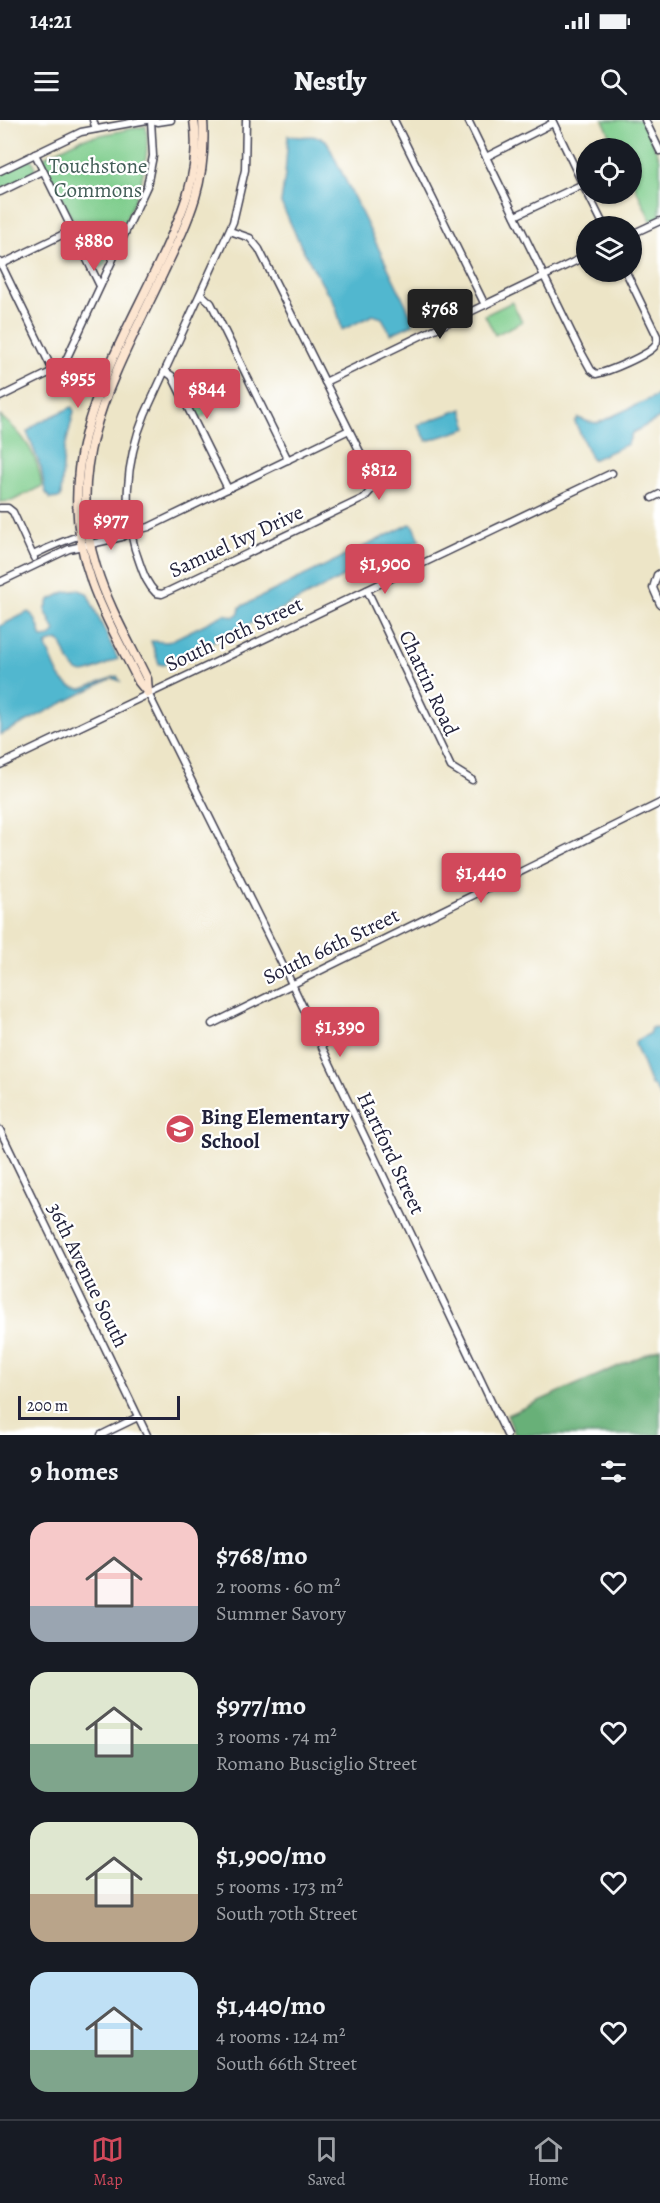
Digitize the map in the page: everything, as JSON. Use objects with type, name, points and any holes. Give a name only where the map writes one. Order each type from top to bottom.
[{"type":"street","points":[[93,120],[96,129]]},
{"type":"street","points":[[0,397],[53,371],[65,362],[147,186],[153,156],[150,120]]},
{"type":"street","points":[[0,171],[77,134],[150,120],[158,122],[171,120]]},
{"type":"street","points":[[148,693],[139,681],[96,592],[76,487],[79,458],[87,422],[102,383],[187,200],[195,160],[194,120]]},
{"type":"street","points":[[85,539],[85,480],[94,428],[195,202],[203,159],[203,120]]},
{"type":"street","name":"Samuel Ivy Drive","points":[[230,231],[250,238],[259,249],[371,474],[373,483],[369,494],[364,498],[171,590],[162,594],[156,593],[151,588],[136,554],[130,532],[128,500],[130,464],[141,424],[230,231],[244,181],[246,120]]},
{"type":"street","points":[[394,120],[485,305]]},
{"type":"street","points":[[468,120],[581,352],[591,370],[596,374],[630,361],[654,348],[657,342],[657,336],[631,282]]},
{"type":"street","points":[[645,120],[660,151]]},
{"type":"street","points":[[486,158],[552,121],[576,170]]},
{"type":"street","points":[[35,154],[100,286]]},
{"type":"street","points":[[0,192],[44,171]]},
{"type":"street","points":[[515,216],[576,187]]},
{"type":"street","points":[[642,229],[660,221]]},
{"type":"street","points":[[53,371],[0,264],[72,230]]},
{"type":"street","points":[[325,382],[576,261]]},
{"type":"street","points":[[201,294],[211,303],[288,460]]},
{"type":"street","points":[[165,371],[172,376],[228,489]]},
{"type":"street","points":[[33,555],[67,538],[122,537],[130,532],[149,527],[349,430]]},
{"type":"street","name":"South 70th Street","points":[[0,765],[612,473]]},
{"type":"street","points":[[652,498],[660,494]]},
{"type":"street","points":[[0,508],[8,508],[13,512],[37,564]]},
{"type":"street","points":[[0,582],[85,539]]},
{"type":"street","points":[[660,573],[652,588],[660,603]]},
{"type":"street","name":"Chattin Road","points":[[367,590],[451,767],[472,780]]},
{"type":"street","name":"Hartford Street","points":[[148,693],[292,984],[507,1435]]},
{"type":"street","name":"South 66th Street","points":[[212,1024],[660,803]]},
{"type":"street","name":"36th Avenue South","points":[[0,1130],[147,1435]]},
{"type":"street","points":[[101,1435],[138,1417]]},
{"type":"green space","points":[[603,120],[642,120],[660,159],[660,217],[651,221],[642,202],[642,138],[611,138]]},
{"type":"green space","name":"Touchstone Commons","points":[[146,126],[145,163],[135,199],[104,266],[96,268],[44,162],[44,157],[81,139]]},
{"type":"green space","points":[[30,159],[34,164],[31,173],[0,189],[0,172]]},
{"type":"green space","points":[[512,302],[522,322],[495,335],[485,315]]},
{"type":"green space","points":[[192,374],[206,381],[213,389],[206,414],[198,420],[177,379]]},
{"type":"green space","points":[[0,416],[16,430],[28,446],[37,465],[42,486],[12,501],[0,502]]},
{"type":"green space","points":[[660,1348],[660,1435],[515,1435],[507,1415]]},
{"type":"water","points":[[288,135],[326,140],[411,315],[413,324],[391,334],[382,318],[373,315],[342,330],[334,303],[301,246],[281,203]]},
{"type":"water","points":[[660,394],[660,418],[632,433],[628,444],[592,460],[575,422],[578,418],[598,423]]},
{"type":"water","points":[[72,407],[74,411],[64,452],[61,495],[60,498],[50,499],[45,491],[41,468],[27,432],[38,423]]},
{"type":"water","points":[[462,409],[468,428],[427,441],[418,425]]},
{"type":"water","points":[[410,524],[414,526],[420,540],[164,665],[159,664],[151,641],[168,642],[225,614],[233,617],[239,613],[240,607]]},
{"type":"water","points":[[79,590],[87,593],[118,659],[82,673],[72,665],[58,640],[48,643],[46,647],[58,674],[67,684],[82,689],[117,676],[120,681],[112,678],[0,735],[0,626],[28,612],[36,620],[42,638],[50,637],[55,631],[45,610],[49,600],[65,592]]},
{"type":"water","points":[[651,1028],[660,1029],[660,1097],[651,1085],[635,1044],[636,1041],[649,1034]]},
{"type":"place","name":"Bing Elementary School","points":[[180,1129]]}]
